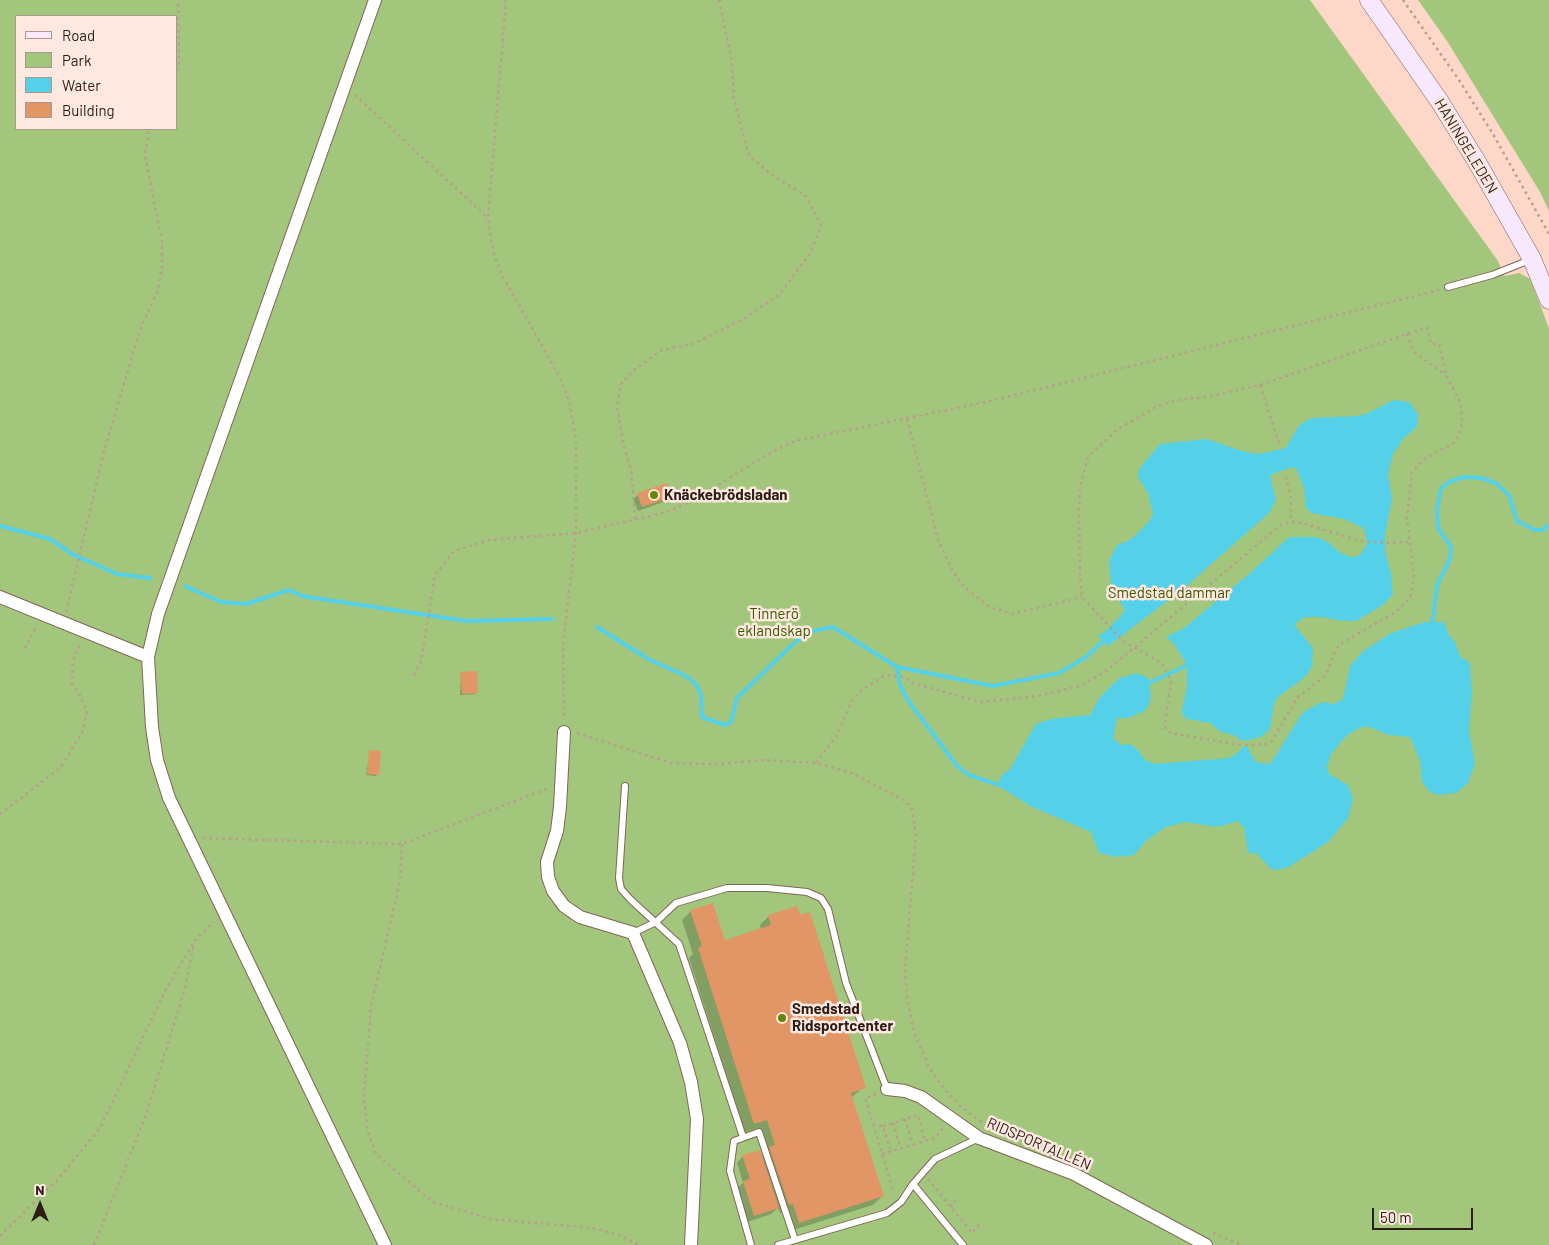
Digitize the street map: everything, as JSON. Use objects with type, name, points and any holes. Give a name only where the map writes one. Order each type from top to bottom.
[{"type":"main road","name":"HANINGELEDEN","points":[[1369,0],[1440,102],[1506,210],[1532,260],[1549,300]]},
{"type":"street","points":[[375,0],[158,614],[148,657],[152,727],[157,760],[169,798],[385,1245]]},
{"type":"street","points":[[0,597],[148,657]]},
{"type":"street","points":[[564,732],[562,784],[557,831],[548,862],[548,877],[553,891],[564,906],[580,918],[632,933],[680,1043],[692,1082],[697,1119],[691,1245]]},
{"type":"street","name":"RIDSPORTALLÉN","points":[[887,1089],[905,1091],[920,1097],[952,1117],[979,1138],[1074,1174],[1206,1245]]},
{"type":"lane","points":[[1448,288],[1492,275],[1532,260]]},
{"type":"lane","points":[[625,786],[619,878],[622,888],[631,900],[679,944],[743,1138]]},
{"type":"lane","points":[[632,933],[656,922],[676,903],[727,888],[807,892],[821,898],[828,909],[846,983],[887,1089]]},
{"type":"lane","points":[[751,1245],[730,1171],[734,1141],[759,1132],[794,1240]]},
{"type":"lane","points":[[778,1245],[887,1213],[898,1204],[922,1172],[935,1159],[979,1138]]},
{"type":"lane","points":[[913,1184],[963,1245]]},
{"type":"path","points":[[178,0],[178,65]]},
{"type":"path","points":[[506,0],[488,218],[493,251],[501,273],[559,376],[569,400],[576,439],[576,533],[563,645],[564,732],[593,736],[671,763],[720,764],[762,760],[816,763],[852,773],[896,794],[906,801],[912,810],[916,835],[905,970],[907,996],[914,1032],[930,1069],[960,1106],[988,1127]]},
{"type":"path","points":[[634,520],[631,469],[624,446],[617,407],[620,384],[634,369],[662,350],[693,344],[743,319],[779,295],[811,252],[821,225],[806,196],[772,175],[750,156],[734,99],[732,62],[719,0]]},
{"type":"path","points":[[1403,0],[1459,80],[1493,134],[1549,234]]},
{"type":"path","points":[[345,85],[488,218]]},
{"type":"path","points":[[62,622],[82,547],[104,448],[140,330],[158,290],[162,268],[162,242],[145,155],[149,130]]},
{"type":"path","points":[[414,675],[421,661],[435,575],[454,551],[489,540],[576,533],[667,512],[694,500],[768,454],[795,441],[986,402],[1448,288]]},
{"type":"path","points":[[1427,327],[1431,344],[1439,344],[1446,375],[1460,402],[1462,417],[1461,430],[1454,442],[1424,459],[1412,472],[1408,504],[1408,542],[1414,576],[1410,598],[1394,613],[1342,643],[1336,649],[1326,675],[1297,698],[1272,741],[1266,744],[1241,745],[1180,735],[1166,730],[1166,715],[1171,682],[1162,663],[1123,641],[1082,597],[1079,508],[1080,488],[1088,457],[1118,429],[1158,406],[1177,400],[1206,397],[1260,385],[1408,334],[1427,327]]},
{"type":"path","points":[[1408,334],[1414,352],[1446,375]]},
{"type":"path","points":[[1260,385],[1279,443]]},
{"type":"path","points":[[906,419],[938,540],[954,573],[965,588],[990,607],[1013,614],[1082,597]]},
{"type":"path","points":[[1286,477],[1291,498],[1291,522]]},
{"type":"path","points":[[816,763],[837,735],[852,701],[859,692],[882,677],[890,675],[904,677],[912,682],[981,702],[1038,696],[1080,686],[1094,679],[1282,524],[1291,522],[1324,528],[1360,541],[1408,542]]},
{"type":"path","points":[[25,648],[42,614]]},
{"type":"path","points":[[0,814],[60,768],[82,733],[87,712],[80,695],[72,684],[73,661],[85,632]]},
{"type":"path","points":[[188,838],[402,844],[562,784]]},
{"type":"path","points":[[402,844],[400,881],[370,1016],[364,1096],[367,1129],[376,1154],[433,1202],[491,1219],[593,1228],[619,1235],[639,1245]]},
{"type":"path","points":[[0,1236],[60,1178],[100,1128],[166,991],[195,940],[225,913]]},
{"type":"path","points":[[94,1245],[145,1118],[188,980],[195,940]]},
{"type":"path","points":[[887,1089],[864,1098],[898,1204]]},
{"type":"path","points":[[882,1154],[935,1138],[960,1106]]},
{"type":"path","points":[[873,1124],[882,1126],[918,1115],[925,1141]]},
{"type":"path","points":[[905,1119],[913,1145]]},
{"type":"path","points":[[893,1123],[901,1148]]},
{"type":"path","points":[[882,1126],[891,1152]]},
{"type":"path","points":[[1043,1148],[1069,1157]]},
{"type":"path","points":[[922,1172],[972,1233],[978,1225]]},
{"type":"path","points":[[951,1207],[955,1200]]},
{"type":"path","points":[[1210,1232],[1241,1245]]},
{"type":"green space","name":"Tinnerö eklandskap","points":[[0,0],[1310,0],[1498,261],[1504,276],[1519,273],[1530,279],[1549,328],[1549,1245],[0,1245]]},
{"type":"green space","points":[[1418,0],[1549,0],[1549,211],[1540,192],[1447,41]]},
{"type":"water","name":"Smedstad dammar","points":[[1394,400],[1409,402],[1418,414],[1417,427],[1404,438],[1393,454],[1388,474],[1392,498],[1385,535],[1385,552],[1391,573],[1393,594],[1383,605],[1356,621],[1305,617],[1296,623],[1295,626],[1313,648],[1312,667],[1305,677],[1278,697],[1274,704],[1270,729],[1261,737],[1243,741],[1233,735],[1221,732],[1210,723],[1187,719],[1183,716],[1182,710],[1187,686],[1187,665],[1173,642],[1167,639],[1168,636],[1184,628],[1250,573],[1287,539],[1292,537],[1316,537],[1328,542],[1342,554],[1351,557],[1359,556],[1367,544],[1365,532],[1363,528],[1344,519],[1312,513],[1306,508],[1304,488],[1297,470],[1293,467],[1277,472],[1270,476],[1276,500],[1269,513],[1182,590],[1108,646],[1098,636],[1106,631],[1125,611],[1111,584],[1109,561],[1117,545],[1130,540],[1148,523],[1153,514],[1148,493],[1138,477],[1139,469],[1160,444],[1207,439],[1242,451],[1258,454],[1286,448],[1298,427],[1305,421],[1313,418],[1358,416]]},
{"type":"water","points":[[1425,622],[1444,622],[1449,636],[1455,642],[1460,657],[1468,661],[1470,665],[1472,692],[1469,730],[1475,764],[1468,783],[1456,793],[1437,795],[1428,790],[1422,781],[1420,761],[1410,737],[1388,735],[1370,727],[1361,727],[1346,736],[1331,754],[1327,767],[1329,774],[1348,785],[1353,799],[1348,818],[1328,842],[1287,868],[1272,870],[1256,853],[1248,853],[1244,828],[1238,821],[1217,827],[1185,822],[1166,827],[1147,840],[1134,855],[1117,857],[1099,853],[1091,832],[1030,806],[999,786],[1000,777],[1010,769],[1036,724],[1051,719],[1090,715],[1100,697],[1113,684],[1120,678],[1133,674],[1141,674],[1149,679],[1151,699],[1146,710],[1129,718],[1117,718],[1113,738],[1121,745],[1130,744],[1137,749],[1145,760],[1155,764],[1229,758],[1240,751],[1242,747],[1247,746],[1255,761],[1264,764],[1271,763],[1303,712],[1322,702],[1334,704],[1343,699],[1350,666],[1362,652],[1391,633]]},
{"type":"building","name":"Knäckebrödsladan","points":[[667,483],[672,497],[642,507],[637,493]]},
{"type":"building","points":[[477,671],[478,693],[462,694],[460,672]]},
{"type":"building","points":[[369,750],[381,751],[379,775],[367,774]]},
{"type":"building","name":"Smedstad Ridsportcenter","points":[[713,903],[725,940],[771,925],[768,915],[797,906],[800,915],[810,912],[866,1088],[851,1093],[884,1196],[799,1223],[793,1204],[789,1205],[769,1147],[775,1145],[767,1120],[754,1124],[698,948],[702,946],[690,910]]},
{"type":"building","points":[[760,1150],[779,1208],[754,1216],[743,1181],[750,1179],[742,1155]]},
{"type":"waterway","points":[[1432,627],[1437,585],[1450,559],[1451,547],[1438,528],[1437,510],[1441,488],[1451,481],[1465,477],[1481,478],[1496,483],[1509,495],[1517,521],[1535,530],[1542,530],[1549,525]]},
{"type":"waterway","points":[[0,526],[50,539],[72,554],[117,574],[150,578]]},
{"type":"waterway","points":[[185,586],[221,602],[246,604],[289,590],[302,596],[466,621],[552,619]]},
{"type":"waterway","points":[[597,627],[650,660],[684,675],[695,683],[701,694],[702,717],[725,725],[731,722],[737,698],[791,646],[804,635],[817,630],[833,627],[897,667],[993,686],[1059,673],[1086,657],[1105,639]]},
{"type":"waterway","points":[[1147,684],[1190,664]]},
{"type":"waterway","points":[[897,667],[900,685],[907,699],[957,766],[969,775],[1002,786]]},
{"type":"place","name":"Knäckebrödsladan","points":[[654,495]]},
{"type":"place","name":"Smedstad Ridsportcenter","points":[[782,1018]]}]
